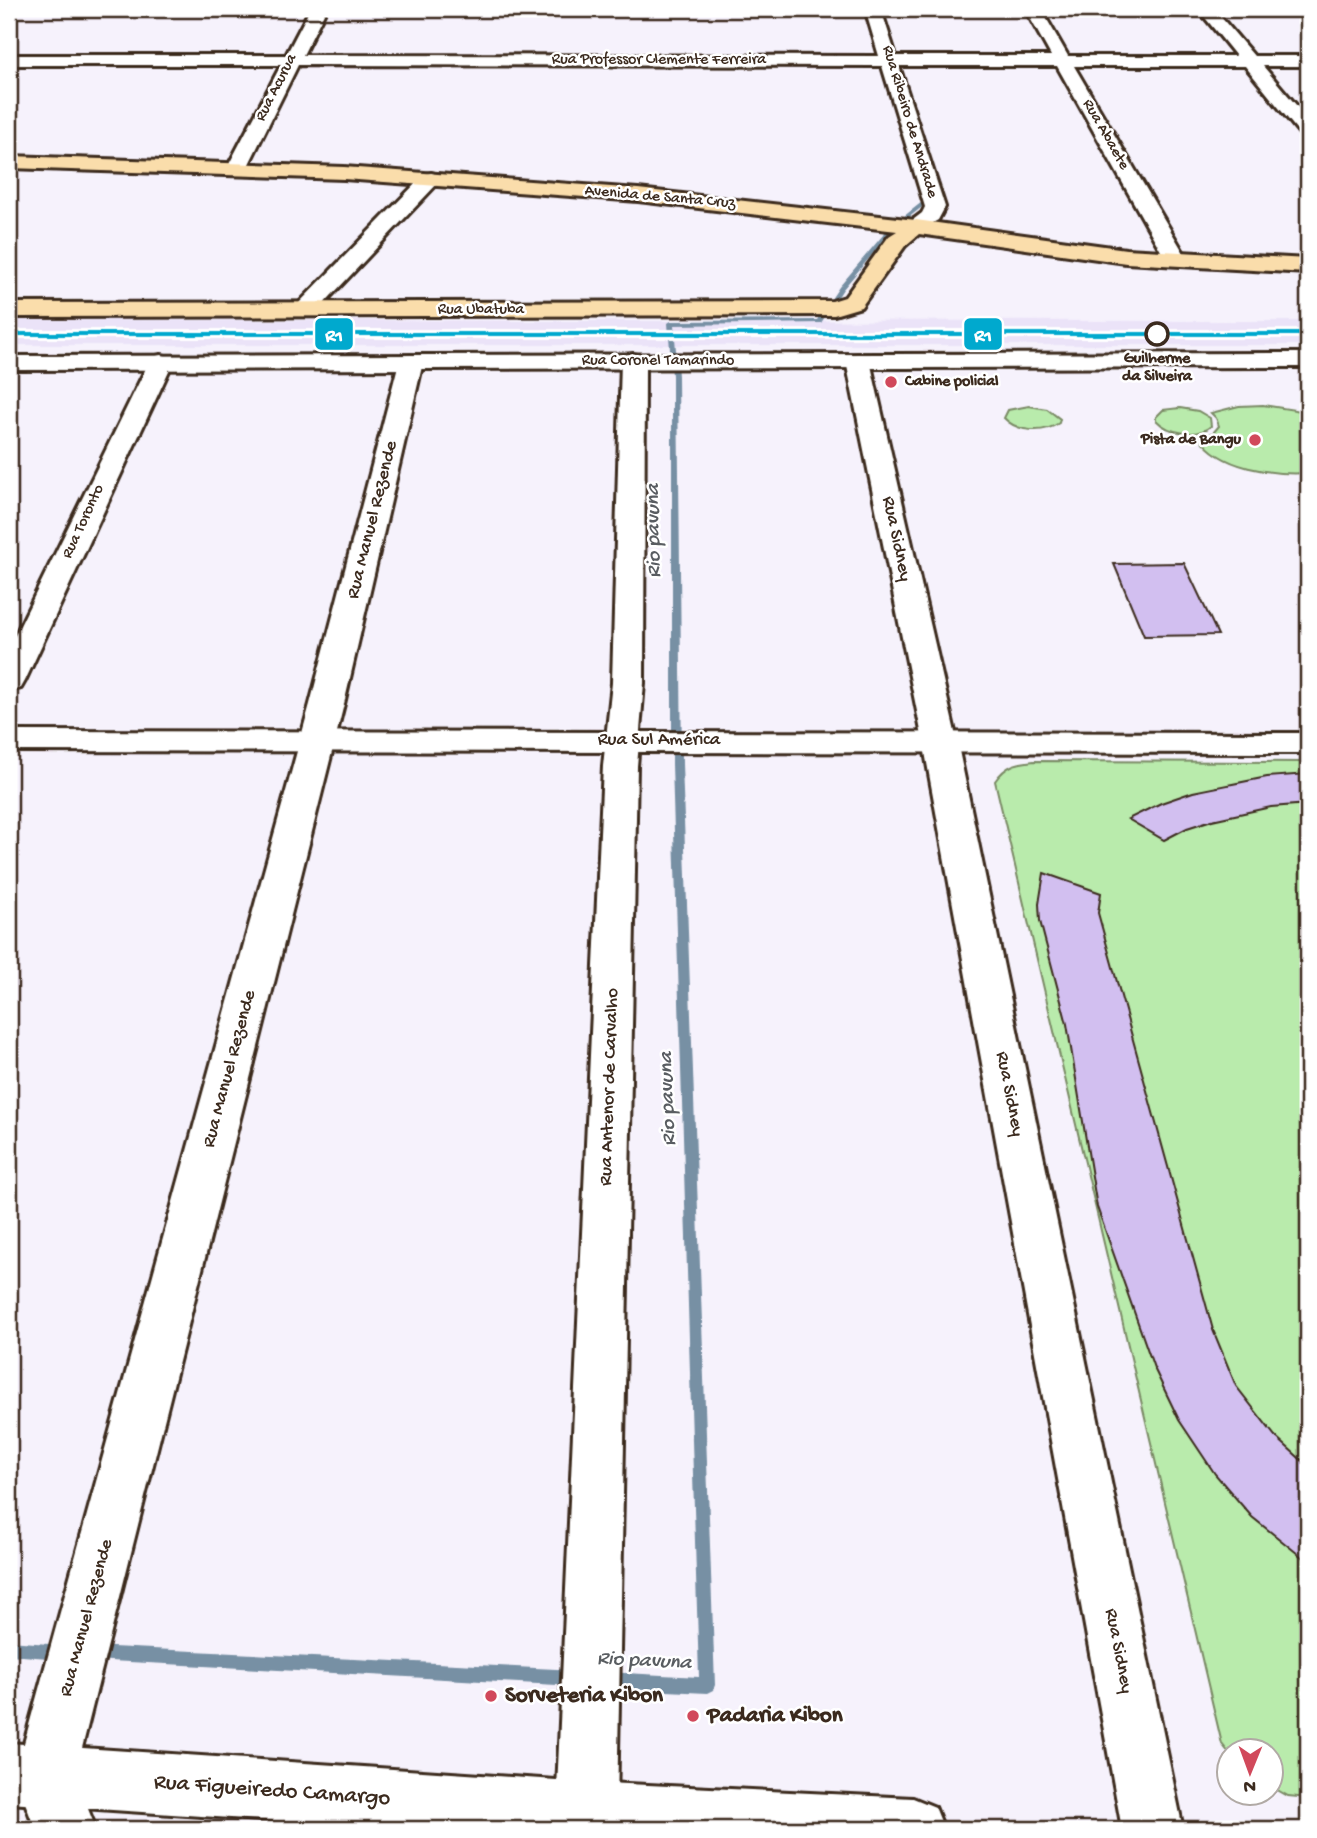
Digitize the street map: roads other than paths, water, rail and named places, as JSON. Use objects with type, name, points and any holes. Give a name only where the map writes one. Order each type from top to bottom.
[{"type":"main road","name":"Avenida de Santa Cruz","points":[[9,162],[237,168],[431,179],[663,197],[1177,260],[1308,266]]},
{"type":"main road","name":"Rua Ubatuba","points":[[9,310],[834,308],[853,302],[897,241],[916,226]]},
{"type":"street","name":"Rua Acurua","points":[[237,168],[318,9]]},
{"type":"street","name":"Rua Ribeiro de Andrade","points":[[873,9],[884,60],[935,207],[931,216],[916,226]]},
{"type":"street","name":"Rua Abaete","points":[[1033,9],[1177,260]]},
{"type":"street","points":[[1206,9],[1308,131]]},
{"type":"street","name":"Rua Professor Clemente Ferreira","points":[[9,60],[1308,61]]},
{"type":"street","points":[[304,310],[431,179]]},
{"type":"street","name":"Rua Coronel Tamarindo","points":[[9,363],[1308,360]]},
{"type":"street","name":"Rua Antenor de Carvalho","points":[[591,1821],[622,740],[628,683],[633,361]]},
{"type":"street","name":"Rua Sidney","points":[[858,361],[940,741],[1153,1829]]},
{"type":"street","name":"Rua Toronto","points":[[9,681],[160,362]]},
{"type":"street","name":"Rua Manuel Rezende","points":[[27,1774],[317,741],[411,362]]},
{"type":"street","name":"Rua Sul América","points":[[9,741],[1308,743]]},
{"type":"street","points":[[27,1774],[65,1829]]},
{"type":"street","name":"Rua Figueiredo Camargo","points":[[27,1774],[591,1821],[913,1829]]},
{"type":"waterway","name":"Rio pavuna","points":[[606,1680],[707,1685],[677,764],[675,376],[671,323],[819,322],[841,288],[891,229],[925,202],[923,193]]},
{"type":"waterway","name":"Rio pavuna","points":[[9,1648],[62,1652]]},
{"type":"waterway","name":"Rio pavuna","points":[[92,1653],[576,1678]]},
{"type":"place","name":"Guilherme da Silveira","points":[[1157,334]]},
{"type":"place","name":"Cabine policial","points":[[891,382]]},
{"type":"place","name":"Pista de Bangu","points":[[1255,440]]},
{"type":"place","name":"Sorveteria Kibon","points":[[491,1696]]},
{"type":"place","name":"Padaria Kibon","points":[[693,1716]]}]
